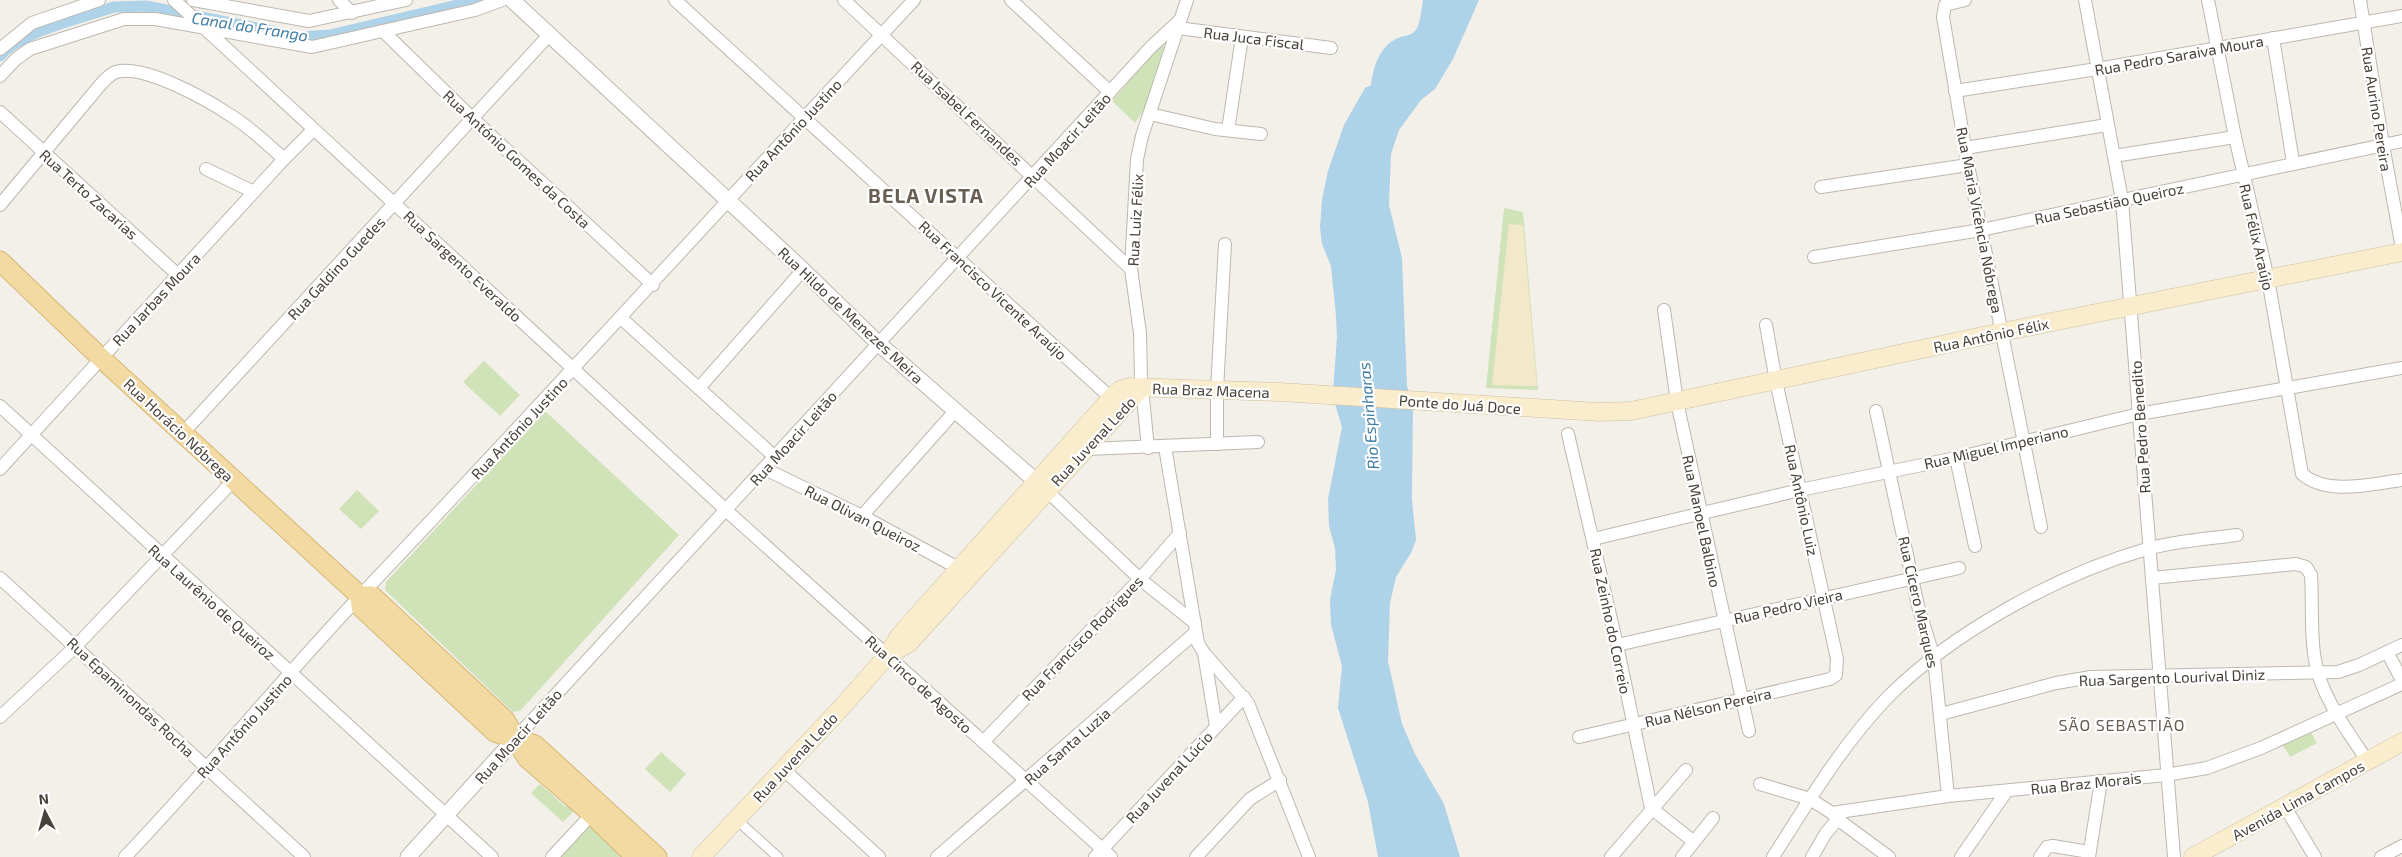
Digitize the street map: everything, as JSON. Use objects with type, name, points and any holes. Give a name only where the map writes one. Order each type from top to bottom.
[{"type":"main road","name":"Rua Antônio Félix","points":[[1579,411],[1630,411],[1677,402],[2002,332],[2402,252]]},
{"type":"main road","name":"Rua Horácio Nóbrega","points":[[0,261],[101,358],[360,596],[372,596],[506,720],[527,758],[592,814],[636,857]]},
{"type":"main road","name":"Rua Juvenal Ledo","points":[[888,656],[909,643],[1042,486],[1111,398],[1120,390],[1129,387],[1142,387]]},
{"type":"main road","name":"Rua Braz Macena","points":[[1142,387],[1280,392]]},
{"type":"main road","name":"Rua Juvenal Ledo","points":[[701,857],[888,656],[900,635],[960,569],[1042,486],[1087,449],[1142,387]]},
{"type":"main road","name":"Ponte do Juá Doce","points":[[1280,392],[1579,411]]},
{"type":"main road","points":[[515,739],[535,745],[657,857]]},
{"type":"main road","name":"Avenida Lima Campos","points":[[2192,857],[2402,742]]},
{"type":"street","points":[[0,48],[32,23],[100,0]]},
{"type":"street","points":[[193,0],[309,21],[406,0]]},
{"type":"street","points":[[339,0],[352,13]]},
{"type":"street","points":[[0,76],[16,59],[30,49],[124,19],[155,19],[202,25],[312,47],[475,10],[502,0]]},
{"type":"street","name":"Rua Hildo de Menezes Meira","points":[[512,0],[803,270],[879,344],[1042,486],[1195,628]]},
{"type":"street","name":"Rua Francisco Vicente Araújo","points":[[675,0],[959,257],[1111,398]]},
{"type":"street","name":"Rua Isabel Fernandes","points":[[844,0],[1035,176],[1131,269]]},
{"type":"street","name":"Rua Antônio Justino","points":[[130,856],[360,596],[653,284],[804,117],[914,0]]},
{"type":"street","points":[[1011,0],[1110,92]]},
{"type":"street","name":"Rua Maria Vicência Nóbrega","points":[[1965,0],[1949,2],[1945,5],[1942,17],[1964,148],[2041,528]]},
{"type":"street","name":"Rua Pedro Benedito","points":[[2086,0],[2122,200],[2158,676],[2174,857]]},
{"type":"street","name":"Rua Félix Araújo","points":[[2208,0],[2243,175],[2268,279],[2302,474],[2310,481],[2320,485],[2357,485],[2402,480]]},
{"type":"street","name":"Rua Aurino Pereira","points":[[2360,0],[2383,145],[2402,248]]},
{"type":"street","name":"Rua Sargento Everaldo","points":[[175,2],[727,511]]},
{"type":"street","name":"Rua Luiz Félix","points":[[1148,448],[1142,387],[1140,333],[1131,269],[1137,159],[1142,136],[1184,2]]},
{"type":"street","name":"Rua Pedro Saraiva Moura","points":[[1955,91],[2097,69],[2402,16]]},
{"type":"street","name":"Rua Moacir Leitão","points":[[408,857],[1035,176],[1151,47],[1178,24]]},
{"type":"street","name":"Rua Juca Fiscal","points":[[1178,24],[1242,37],[1331,48]]},
{"type":"street","name":"Rua António Gomes da Costa","points":[[383,31],[472,118],[653,284]]},
{"type":"street","name":"Rua Galdino Guedes","points":[[183,433],[549,35]]},
{"type":"street","points":[[1228,130],[1242,37]]},
{"type":"street","points":[[2273,38],[2293,162]]},
{"type":"street","points":[[0,205],[106,78],[111,74],[127,70],[147,74],[198,97],[231,115],[284,159]]},
{"type":"street","name":"Rua Terto Zacarias","points":[[0,112],[178,275]]},
{"type":"street","points":[[1150,114],[1228,130],[1261,134]]},
{"type":"street","points":[[1964,148],[2108,125]]},
{"type":"street","name":"Rua Jarbas Moura","points":[[0,469],[284,159],[313,130]]},
{"type":"street","points":[[2114,156],[2235,137]]},
{"type":"street","name":"Rua Sebastião Queiroz","points":[[1814,257],[1981,230],[2243,175],[2293,162],[2402,141]]},
{"type":"street","points":[[1821,187],[1968,165]]},
{"type":"street","points":[[206,169],[254,192]]},
{"type":"street","points":[[1217,444],[1217,390],[1225,244]]},
{"type":"street","points":[[699,388],[803,270]]},
{"type":"street","name":"Rua Manoel Balbino","points":[[1664,310],[1677,402],[1723,620],[1749,731]]},
{"type":"street","points":[[621,318],[775,457]]},
{"type":"street","name":"Rua Antônio Luiz","points":[[1766,325],[1776,381],[1838,659],[1836,675]]},
{"type":"street","name":"Rua Miguel Imperiano","points":[[1593,539],[1800,490],[1956,458],[2139,414],[2402,368]]},
{"type":"street","name":"Rua Laurênio de Queiroz","points":[[0,406],[31,437],[492,857]]},
{"type":"street","points":[[862,516],[956,410]]},
{"type":"street","name":"Rua Cícero Marques","points":[[1876,411],[1914,577],[1920,614],[1934,658],[1948,796]]},
{"type":"street","name":"Rua Zeinho do Correio","points":[[1568,434],[1617,645],[1651,808]]},
{"type":"street","points":[[1087,449],[1258,442]]},
{"type":"street","points":[[1165,447],[1195,628],[1204,653],[1216,726]]},
{"type":"street","points":[[1956,458],[1975,546]]},
{"type":"street","name":"Rua Olivan Queiroz","points":[[765,469],[862,516],[960,569]]},
{"type":"street","points":[[0,717],[76,646],[234,480]]},
{"type":"street","name":"Rua Cinco de Agosto","points":[[727,511],[983,742],[1103,854]]},
{"type":"street","name":"Rua Francisco Rodrigues","points":[[983,742],[1140,579],[1180,533]]},
{"type":"street","points":[[1773,857],[1846,746],[1888,697],[1934,658],[1990,619],[2034,594],[2115,559],[2149,548],[2236,535]]},
{"type":"street","points":[[2152,578],[2296,564],[2309,570],[2312,584],[2314,649],[2318,674],[2337,714],[2368,762]]},
{"type":"street","name":"Rua Pedro Vieira","points":[[1617,645],[1959,568]]},
{"type":"street","name":"Rua Epaminondas Rocha","points":[[0,578],[304,857]]},
{"type":"street","name":"Rua Santa Luzia","points":[[937,857],[1026,782],[1195,628]]},
{"type":"street","name":"Rua Sargento Lourival Diniz","points":[[1941,714],[2056,683],[2091,677],[2318,674],[2345,669],[2402,645]]},
{"type":"street","points":[[2387,652],[2402,682]]},
{"type":"street","points":[[1204,653],[1244,697],[1280,780],[1309,857]]},
{"type":"street","name":"Rua Nélson Pereira","points":[[1579,737],[1830,679],[1836,675]]},
{"type":"street","name":"Rua Braz Morais","points":[[1835,816],[1948,796],[2006,792],[2166,775],[2207,768],[2261,748],[2402,682]]},
{"type":"street","name":"Rua Juvenal Lúcio","points":[[1103,854],[1244,697]]},
{"type":"street","points":[[783,769],[880,857]]},
{"type":"street","points":[[1611,857],[1651,808],[1686,770]]},
{"type":"street","points":[[1196,857],[1250,799],[1280,780]]},
{"type":"street","points":[[2040,857],[2047,847],[2053,846],[2089,854],[2101,781]]},
{"type":"street","points":[[1760,784],[1810,799],[1889,857]]},
{"type":"street","points":[[1961,857],[2006,792]]},
{"type":"street","points":[[2285,807],[2315,857]]},
{"type":"street","points":[[1651,808],[1694,842]]},
{"type":"street","points":[[552,857],[592,814]]},
{"type":"street","points":[[1812,857],[1835,816]]},
{"type":"street","points":[[1682,857],[1713,818]]},
{"type":"street","points":[[737,820],[778,857]]},
{"type":"street","points":[[2381,857],[2402,846]]},
{"type":"green space","points":[[1162,44],[1164,47],[1145,108],[1135,123],[1112,101]]},
{"type":"green space","points":[[1504,208],[1523,212],[1538,390],[1486,388]]},
{"type":"green space","points":[[484,361],[520,395],[500,416],[463,382]]},
{"type":"green space","points":[[545,411],[679,535],[520,711],[513,712],[385,590],[386,582]]},
{"type":"green space","points":[[357,490],[379,511],[361,529],[339,509]]},
{"type":"green space","points":[[2309,729],[2317,743],[2290,757],[2282,744]]},
{"type":"green space","points":[[661,752],[686,774],[670,792],[645,769]]},
{"type":"green space","points":[[540,784],[565,806],[570,806],[575,810],[563,822],[531,793]]},
{"type":"green space","points":[[592,824],[627,857],[558,857]]},
{"type":"sand","points":[[1509,224],[1523,225],[1537,386],[1492,385]]},
{"type":"water","points":[[1423,0],[1479,0],[1453,59],[1435,89],[1421,100],[1399,130],[1391,154],[1389,205],[1402,258],[1407,386],[1410,397],[1333,392],[1337,337],[1336,316],[1331,266],[1322,244],[1320,227],[1322,199],[1328,171],[1344,125],[1365,88],[1371,85],[1379,56],[1388,44],[1415,31],[1420,20]]},
{"type":"water","name":"Rio Espinharas","points":[[1411,398],[1413,409],[1412,499],[1416,540],[1411,553],[1396,577],[1390,603],[1388,661],[1402,724],[1415,754],[1444,804],[1460,857],[1378,857],[1368,802],[1338,708],[1342,666],[1331,625],[1330,599],[1336,570],[1335,548],[1329,526],[1328,499],[1342,427],[1335,404]]},
{"type":"waterway","name":"Canal do Frango","points":[[0,56],[10,47],[37,32],[114,7],[146,6],[302,37],[330,35],[479,0]]},
{"type":"district","name":"BELA VISTA","points":[[926,195]]},
{"type":"district","name":"SÃO SEBASTIÃO","points":[[2122,724]]}]
